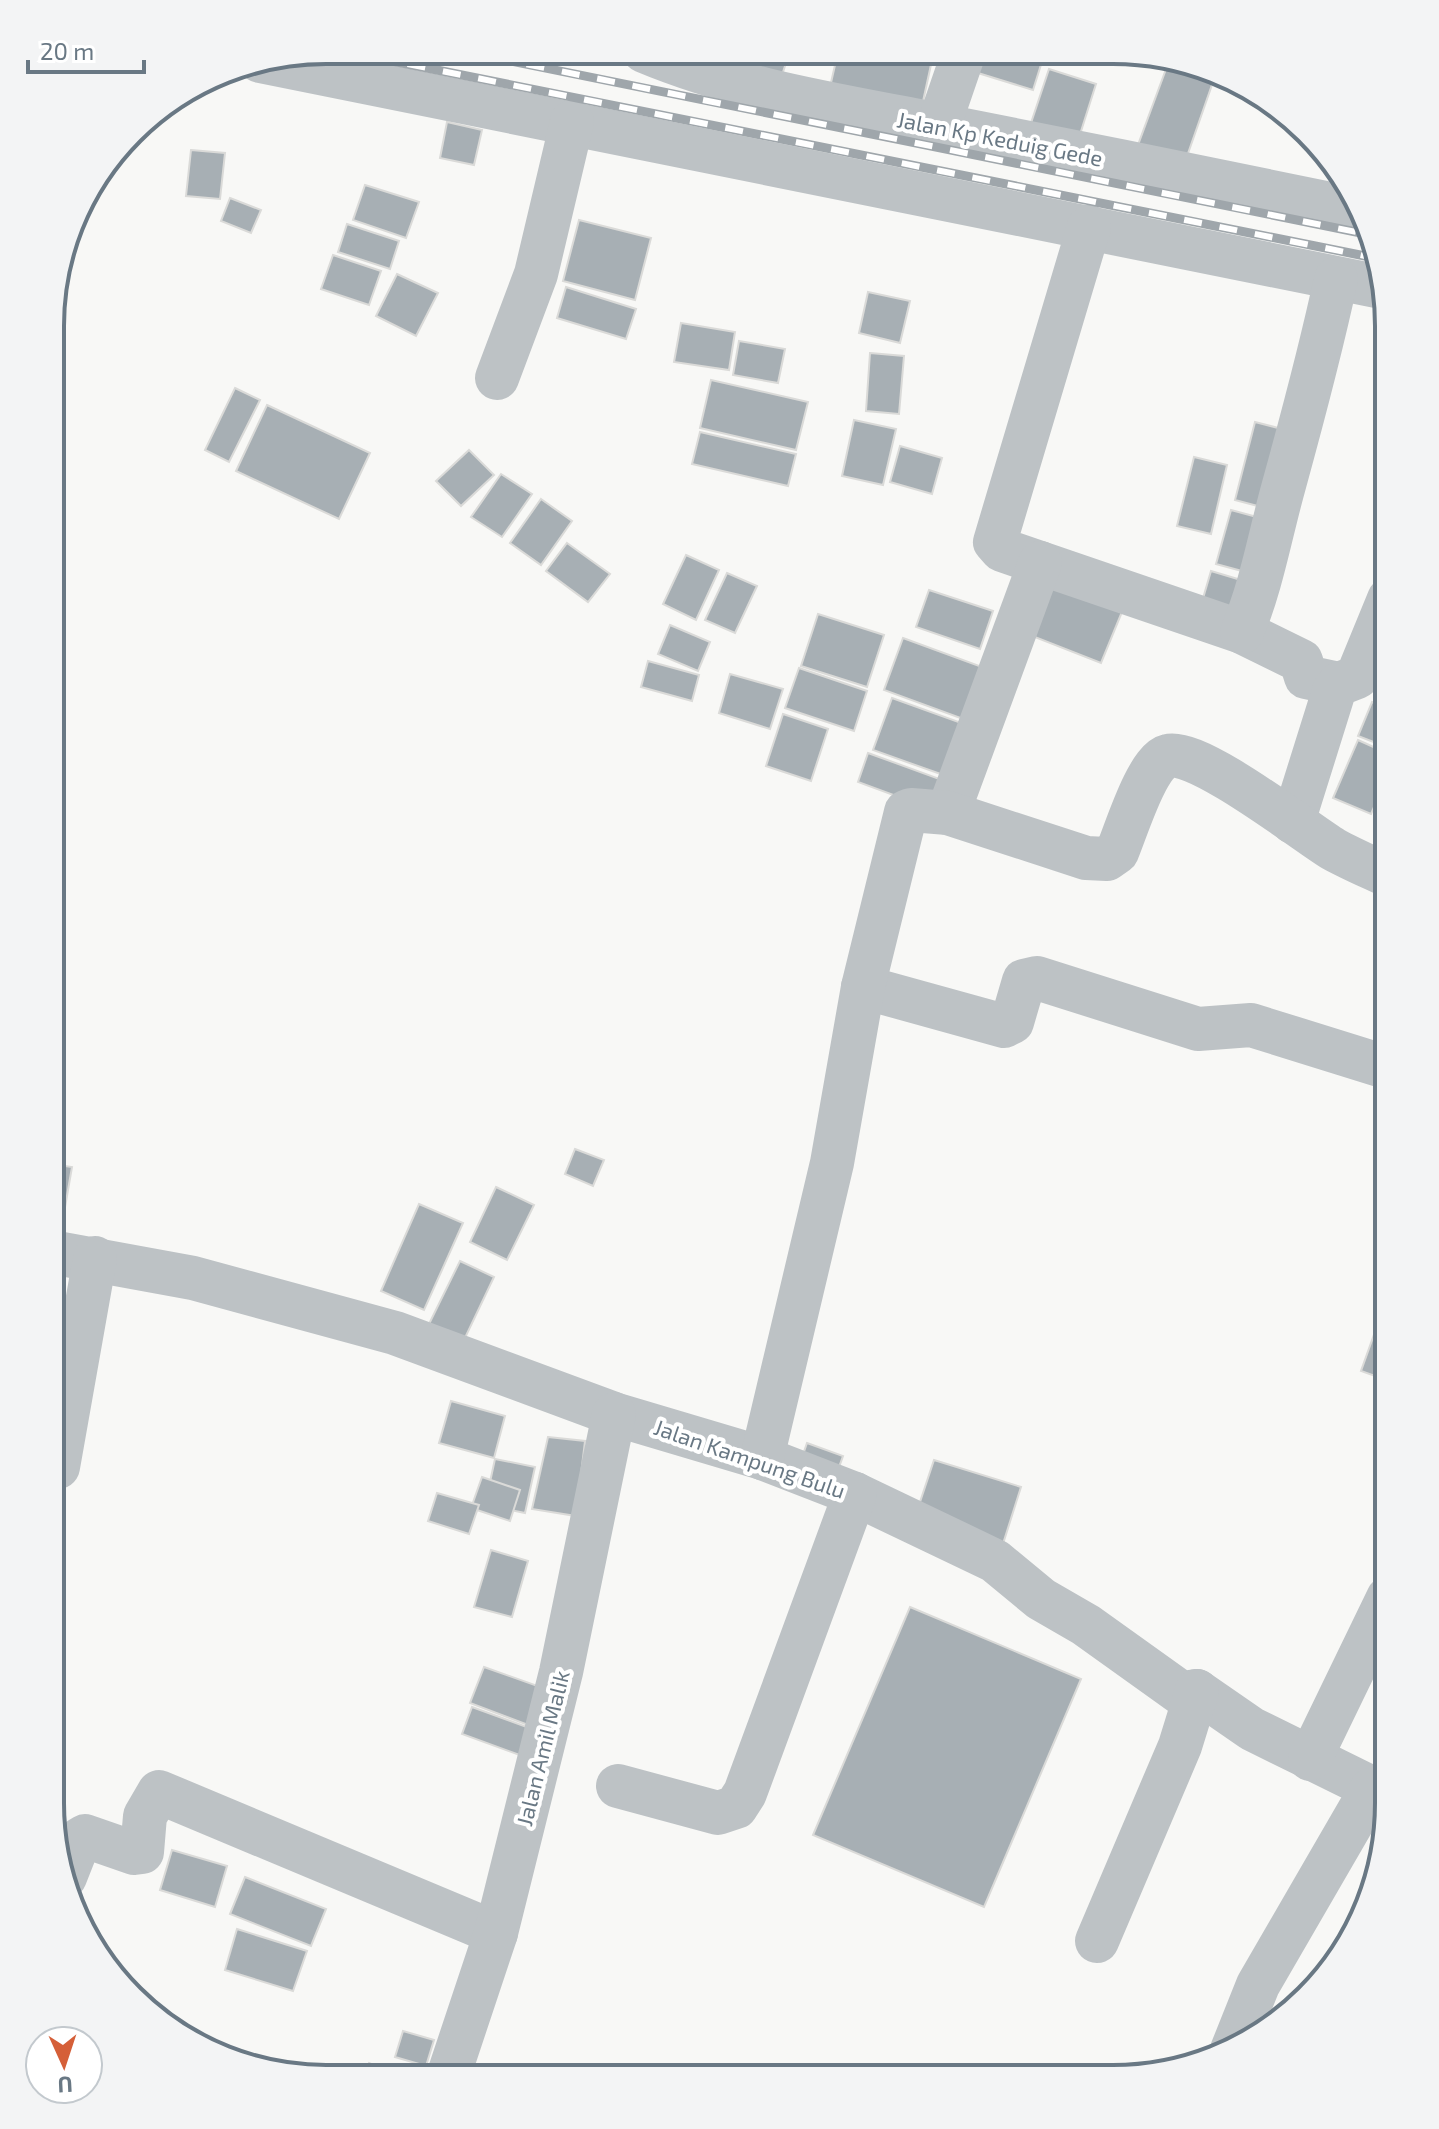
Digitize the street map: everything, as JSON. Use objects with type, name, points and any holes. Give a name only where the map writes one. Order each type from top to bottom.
[{"type":"street","name":"Jalan Kp Keduig Gede","points":[[675,64],[844,109],[939,125],[1346,207]]},
{"type":"street","points":[[939,125],[960,64]]},
{"type":"street","points":[[289,67],[1371,285]]},
{"type":"street","points":[[497,378],[536,274],[572,122]]},
{"type":"street","points":[[1089,227],[994,536],[995,542],[1002,550],[1242,632],[1301,661],[1306,677],[1339,684],[1357,677],[1375,634]]},
{"type":"street","points":[[1242,632],[1263,576],[1283,487],[1314,382],[1336,279]]},
{"type":"street","points":[[948,813],[1040,563]]},
{"type":"street","points":[[1293,822],[1339,684]]},
{"type":"street","points":[[762,1458],[832,1163],[863,987],[906,812],[948,813],[1086,858],[1107,859],[1117,852],[1153,766],[1167,756],[1187,757],[1335,850],[1375,869]]},
{"type":"street","points":[[863,987],[1004,1026],[1012,1022],[1024,981],[1037,978],[1198,1029],[1251,1025],[1375,1063]]},
{"type":"street","name":"Jalan Kampung Bulu","points":[[64,1254],[193,1278],[395,1333],[614,1414],[762,1458],[855,1494],[995,1561],[1041,1599],[1086,1625],[1181,1693],[1197,1691],[1252,1729],[1374,1790]]},
{"type":"street","points":[[64,1433],[95,1258]]},
{"type":"street","name":"Jalan Amil Malik","points":[[452,2065],[496,1933],[561,1672],[614,1414]]},
{"type":"street","points":[[618,1786],[718,1813],[736,1807],[745,1793],[855,1494]]},
{"type":"street","points":[[1310,1759],[1374,1627]]},
{"type":"street","points":[[1097,1941],[1180,1746],[1197,1691]]},
{"type":"street","points":[[71,1862],[80,1839],[85,1836],[136,1854],[142,1852],[145,1816],[159,1792],[496,1933]]},
{"type":"street","points":[[1239,2032],[1258,1985],[1374,1802]]},
{"type":"building","points":[[737,64],[786,64],[781,78]]},
{"type":"building","points":[[835,64],[931,64],[922,106],[830,87]]},
{"type":"building","points":[[966,64],[1041,64],[1033,90],[965,69]]},
{"type":"building","points":[[1049,69],[1096,84],[1076,147],[1028,132]]},
{"type":"building","points":[[1166,70],[1212,84],[1185,162],[1138,145]]},
{"type":"building","points":[[447,122],[482,130],[474,165],[440,158]]},
{"type":"building","points":[[191,150],[225,153],[220,199],[186,196]]},
{"type":"building","points":[[365,185],[419,202],[406,238],[353,220]]},
{"type":"building","points":[[230,198],[261,210],[251,233],[221,221]]},
{"type":"building","points":[[579,220],[651,238],[635,300],[563,281]]},
{"type":"building","points":[[347,224],[399,241],[390,269],[338,252]]},
{"type":"building","points":[[333,255],[381,271],[369,305],[321,289]]},
{"type":"building","points":[[397,274],[438,293],[416,336],[376,316]]},
{"type":"building","points":[[566,287],[636,309],[626,339],[557,318]]},
{"type":"building","points":[[868,292],[910,301],[900,343],[859,333]]},
{"type":"building","points":[[681,323],[735,332],[729,370],[674,362]]},
{"type":"building","points":[[739,341],[785,349],[778,383],[733,375]]},
{"type":"building","points":[[870,353],[904,356],[899,414],[866,411]]},
{"type":"building","points":[[711,380],[808,402],[796,450],[700,428]]},
{"type":"building","points":[[235,388],[260,400],[229,462],[205,450]]},
{"type":"building","points":[[267,405],[370,453],[339,519],[236,471]]},
{"type":"building","points":[[854,420],[896,429],[883,485],[842,476]]},
{"type":"building","points":[[1255,422],[1294,432],[1273,510],[1235,500]]},
{"type":"building","points":[[700,432],[796,454],[788,486],[692,464]]},
{"type":"building","points":[[900,446],[942,458],[932,494],[890,482]]},
{"type":"building","points":[[469,450],[494,475],[461,506],[436,481]]},
{"type":"building","points":[[1194,457],[1227,465],[1211,534],[1177,526]]},
{"type":"building","points":[[501,474],[532,494],[502,537],[471,517]]},
{"type":"building","points":[[541,499],[572,521],[541,565],[510,543]]},
{"type":"building","points":[[1231,510],[1268,520],[1253,574],[1216,564]]},
{"type":"building","points":[[567,543],[610,574],[588,602],[546,571]]},
{"type":"building","points":[[686,555],[719,570],[696,620],[663,604]]},
{"type":"building","points":[[1211,571],[1251,583],[1239,624],[1199,612]]},
{"type":"building","points":[[727,573],[757,586],[735,633],[705,620]]},
{"type":"building","points":[[1045,576],[1124,607],[1101,663],[1022,632]]},
{"type":"building","points":[[929,590],[993,611],[980,649],[916,627]]},
{"type":"building","points":[[818,614],[884,635],[867,687],[801,666]]},
{"type":"building","points":[[670,625],[710,642],[698,671],[658,654]]},
{"type":"building","points":[[903,638],[993,671],[974,723],[884,690]]},
{"type":"building","points":[[648,661],[699,675],[692,701],[641,687]]},
{"type":"building","points":[[799,668],[867,691],[854,731],[785,708]]},
{"type":"building","points":[[730,674],[783,689],[770,729],[719,713]]},
{"type":"building","points":[[892,698],[967,725],[949,777],[873,750]]},
{"type":"building","points":[[1372,702],[1375,703],[1375,742],[1358,736]]},
{"type":"building","points":[[783,714],[828,729],[811,781],[766,766]]},
{"type":"building","points":[[1358,740],[1375,748],[1375,806],[1371,814],[1333,798]]},
{"type":"building","points":[[868,753],[945,781],[934,810],[858,782]]},
{"type":"building","points":[[575,1149],[604,1160],[593,1186],[565,1174]]},
{"type":"building","points":[[64,1166],[72,1167],[64,1213]]},
{"type":"building","points":[[496,1187],[534,1205],[507,1260],[470,1242]]},
{"type":"building","points":[[419,1204],[463,1223],[424,1310],[381,1291]]},
{"type":"building","points":[[460,1261],[494,1277],[464,1340],[429,1324]]},
{"type":"building","points":[[1374,1334],[1374,1376],[1361,1371]]},
{"type":"building","points":[[451,1401],[505,1416],[494,1458],[439,1443]]},
{"type":"building","points":[[548,1437],[585,1441],[576,1516],[532,1509]]},
{"type":"building","points":[[807,1443],[843,1456],[834,1481],[798,1469]]},
{"type":"building","points":[[495,1459],[535,1467],[525,1513],[485,1505]]},
{"type":"building","points":[[934,1460],[1021,1487],[1002,1547],[914,1520]]},
{"type":"building","points":[[482,1477],[520,1490],[510,1521],[471,1508]]},
{"type":"building","points":[[437,1493],[479,1505],[469,1534],[428,1521]]},
{"type":"building","points":[[491,1550],[528,1561],[512,1617],[474,1607]]},
{"type":"building","points":[[910,1607],[1081,1679],[984,1907],[813,1835]]},
{"type":"building","points":[[484,1667],[549,1690],[536,1728],[470,1703]]},
{"type":"building","points":[[472,1707],[535,1730],[525,1757],[462,1734]]},
{"type":"building","points":[[172,1850],[227,1866],[215,1907],[160,1890]]},
{"type":"building","points":[[245,1877],[326,1909],[311,1946],[230,1914]]},
{"type":"building","points":[[237,1929],[307,1951],[293,1991],[225,1970]]},
{"type":"building","points":[[403,2031],[434,2040],[426,2065],[395,2057]]},
{"type":"railway","points":[[407,64],[1365,256]]},
{"type":"railway","points":[[525,64],[1357,232]]}]
